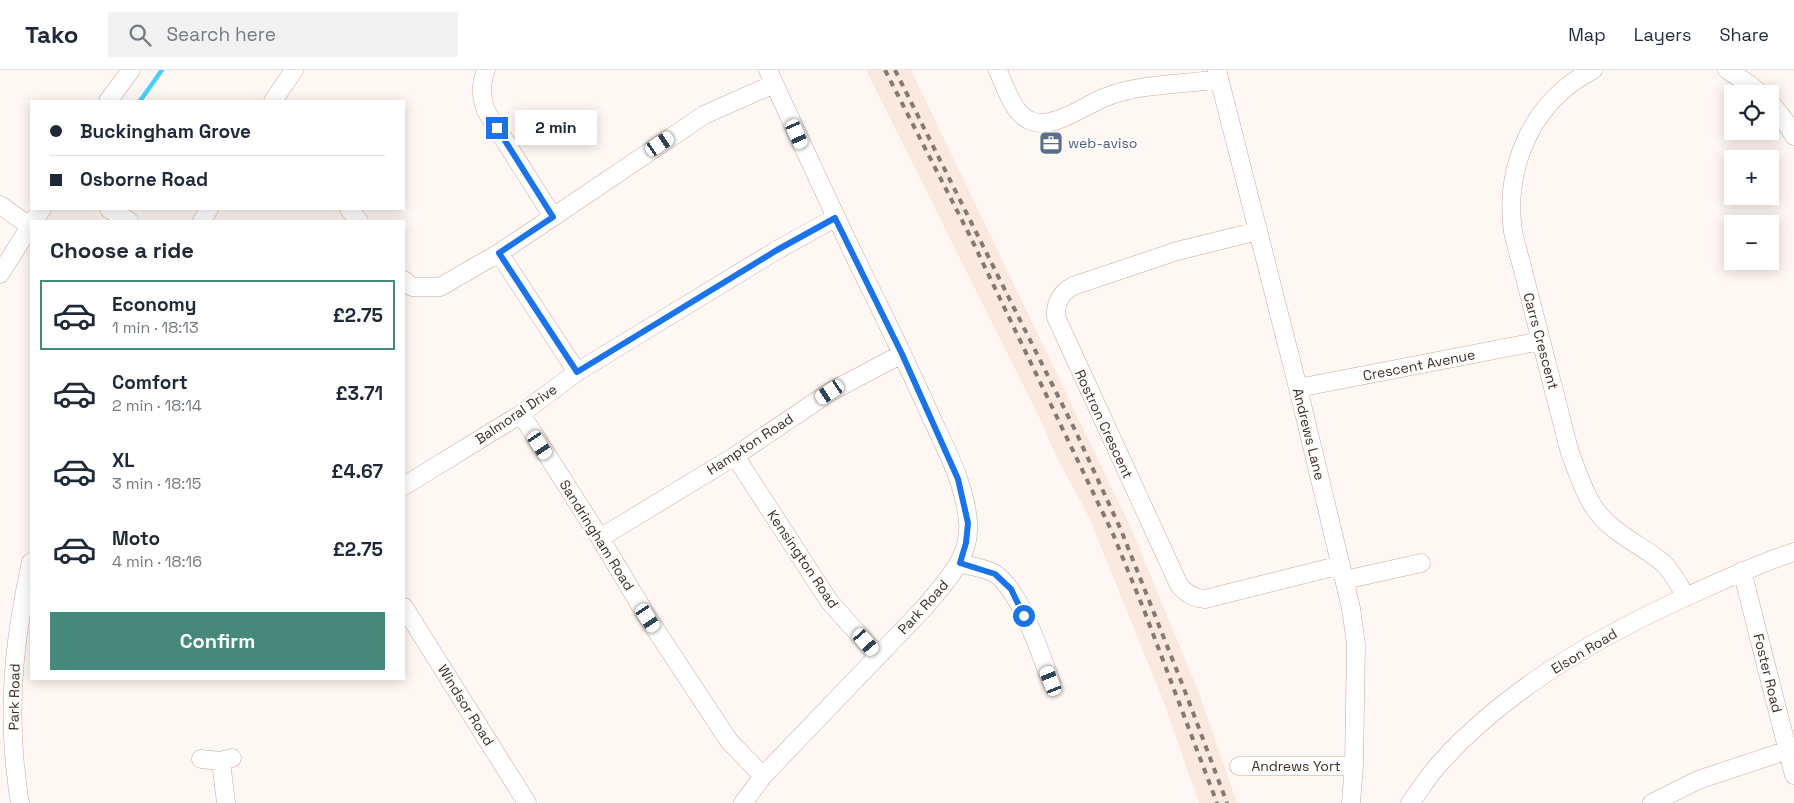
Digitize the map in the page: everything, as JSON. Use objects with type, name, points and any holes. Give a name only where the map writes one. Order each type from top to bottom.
[{"type":"street","points":[[109,100],[130,70]]},
{"type":"street","points":[[274,100],[294,70]]},
{"type":"street","points":[[486,70],[481,83],[486,112],[553,217]]},
{"type":"street","name":"Carrs Crescent","points":[[1593,70],[1568,86],[1542,113],[1528,134],[1515,170],[1511,201],[1513,232],[1570,454],[1582,485],[1598,512],[1616,531],[1662,563],[1674,576],[1686,597]]},
{"type":"street","points":[[1727,70],[1750,85]]},
{"type":"street","points":[[998,71],[1018,112],[1031,121],[1046,124],[1120,92],[1218,74]]},
{"type":"street","name":"Andrews Lane","points":[[1218,74],[1298,388],[1351,608],[1356,644],[1354,766],[1351,803]]},
{"type":"street","points":[[405,281],[412,287],[440,288],[499,253],[704,115],[771,77]]},
{"type":"street","name":"Park Road","points":[[743,803],[763,776],[925,607],[960,563],[966,543],[968,523],[958,479],[902,354],[835,218],[771,77]]},
{"type":"street","points":[[1779,113],[1794,136]]},
{"type":"street","points":[[0,205],[30,223]]},
{"type":"street","points":[[111,210],[127,220]]},
{"type":"street","points":[[350,210],[358,220]]},
{"type":"street","name":"Balmoral Drive","points":[[405,485],[520,414],[577,372],[777,250],[835,218]]},
{"type":"street","points":[[0,274],[30,227]]},
{"type":"street","name":"Rostron Crescent","points":[[1258,231],[1177,251],[1073,286],[1059,298],[1056,304],[1056,317],[1179,586],[1197,598],[1213,598],[1343,572],[1421,563]]},
{"type":"street","points":[[499,253],[577,372]]},
{"type":"street","name":"Crescent Avenue","points":[[1298,388],[1541,341]]},
{"type":"street","name":"Hampton Road","points":[[600,538],[735,456],[830,392],[902,354]]},
{"type":"street","name":"Sandringham Road","points":[[520,414],[600,538],[648,618],[730,741],[763,776]]},
{"type":"street","name":"Kensington Road","points":[[735,456],[829,601],[878,656]]},
{"type":"street","name":"Elson Road","points":[[1410,803],[1438,765],[1472,730],[1502,704],[1541,676],[1601,640],[1686,597],[1742,571],[1794,552]]},
{"type":"street","points":[[960,563],[995,574],[1011,589],[1051,681]]},
{"type":"street","name":"Park Road","points":[[20,803],[13,747],[13,683],[15,646],[30,567]]},
{"type":"street","name":"Foster Road","points":[[1742,571],[1791,749],[1794,775]]},
{"type":"street","name":"Windsor Road","points":[[405,609],[528,803]]},
{"type":"street","points":[[1652,803],[1698,780],[1791,749]]},
{"type":"street","points":[[201,759],[227,759],[226,803]]},
{"type":"street","name":"Andrews Yort","points":[[1239,766],[1354,766]]},
{"type":"shaded area","points":[[866,70],[911,70],[1130,526],[1199,693],[1237,803],[1199,803],[1163,700],[1088,515],[1056,456],[1043,425]]},
{"type":"waterway","points":[[141,100],[162,70]]},
{"type":"railway","points":[[885,70],[969,234],[1113,534],[1144,610],[1217,803]]},
{"type":"railway","points":[[895,70],[1075,430],[1121,530],[1227,803]]},
{"type":"place","name":"web-aviso","points":[[1051,143]]},
{"type":"route","points":[[497,128],[553,217],[499,253],[577,372],[777,250],[835,218],[902,354],[958,479],[968,523],[966,543],[960,563],[995,574],[1011,589],[1024,616]]}]
